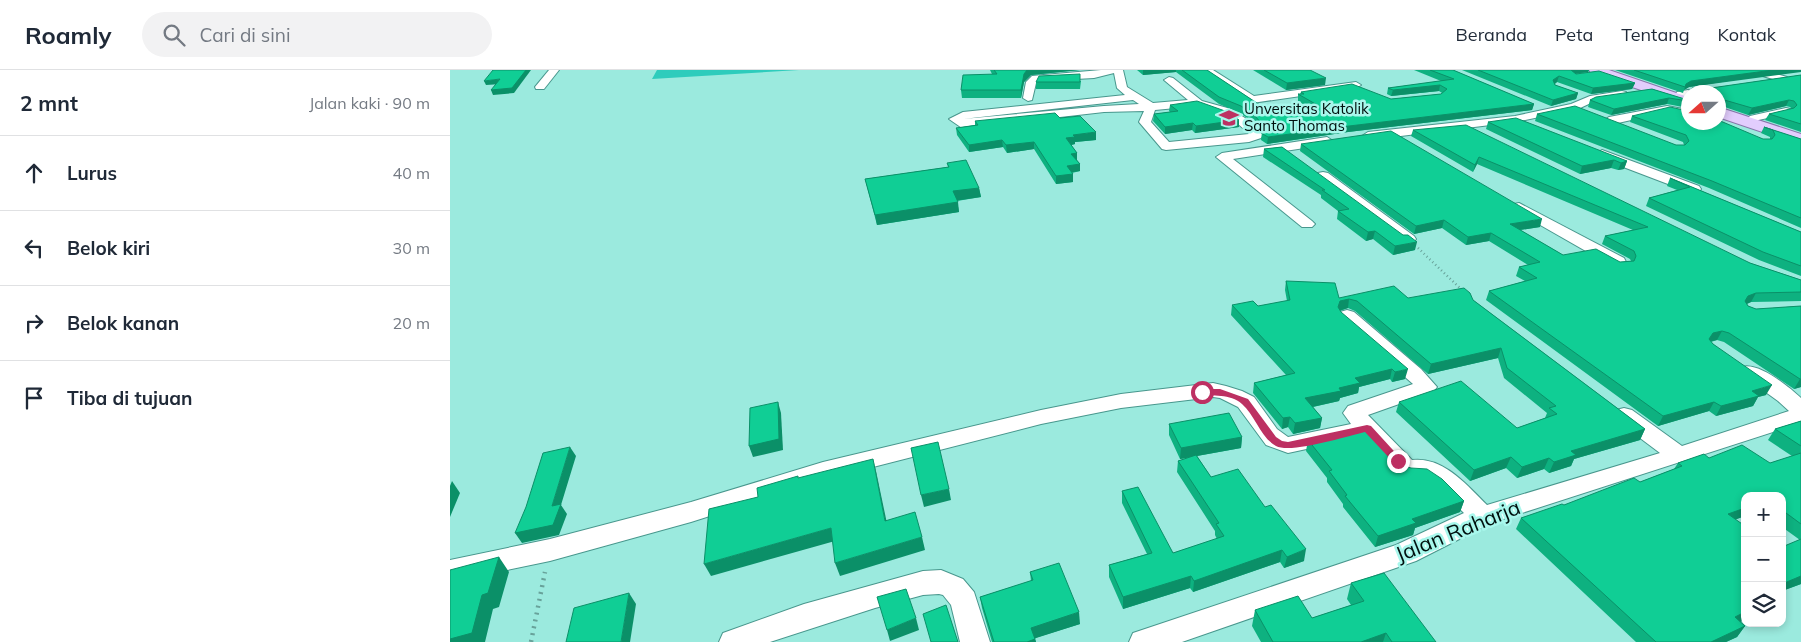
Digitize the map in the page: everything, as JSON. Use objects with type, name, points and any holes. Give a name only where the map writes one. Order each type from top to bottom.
[{"type":"main road","points":[[1596,70],[1681,93]]},
{"type":"main road","points":[[1616,74],[1653,90],[1681,94]]},
{"type":"main road","points":[[1726,109],[1754,118],[1797,137]]},
{"type":"main road","points":[[1726,115],[1797,137]]},
{"type":"street","points":[[540,87],[554,70]]},
{"type":"street","points":[[1028,98],[1031,82],[1036,78],[1094,75],[1113,70]]},
{"type":"street","points":[[1118,70],[1122,88],[1151,107]]},
{"type":"street","points":[[1206,70],[1255,100],[1360,87],[1337,76]]},
{"type":"street","points":[[1752,70],[1787,78],[1755,82]]},
{"type":"street","points":[[1094,75],[1094,86]]},
{"type":"street","points":[[1151,107],[1145,122],[1166,146],[1249,138],[1257,135],[1244,122],[1227,111],[1198,103],[1169,80]]},
{"type":"street","points":[[1356,137],[1467,126],[1515,119],[1574,107],[1590,99],[1653,90]]},
{"type":"street","points":[[1574,93],[1590,99]]},
{"type":"street","points":[[1134,97],[963,115],[955,119],[962,124],[1104,109],[1198,103],[1246,96]]},
{"type":"street","points":[[1534,105],[1551,112]]},
{"type":"street","points":[[1574,107],[1635,131]]},
{"type":"street","points":[[1600,118],[1667,109],[1681,112]]},
{"type":"street","points":[[1754,118],[1786,111]]},
{"type":"street","points":[[1515,119],[1535,127]]},
{"type":"street","points":[[1467,126],[1484,135]]},
{"type":"street","points":[[1726,127],[1747,135]]},
{"type":"street","points":[[1392,132],[1416,146]]},
{"type":"street","points":[[1764,142],[1797,137]]},
{"type":"street","points":[[1307,224],[1222,157],[1337,140]]},
{"type":"street","points":[[1283,147],[1298,158]]},
{"type":"street","points":[[1584,148],[1703,193]]},
{"type":"street","points":[[1313,169],[1408,239]]},
{"type":"street","points":[[1510,202],[1623,265]]},
{"type":"street","points":[[1347,316],[1414,373],[1426,387],[1354,413],[1405,468],[1421,467],[1427,470],[1451,486],[1482,516]]},
{"type":"street","points":[[1730,358],[1786,396],[1799,416]]},
{"type":"street","points":[[450,571],[550,550],[691,512],[823,471],[928,444],[1041,417],[1121,401],[1213,390],[1220,391],[1245,401],[1276,442],[1288,445],[1367,428]]},
{"type":"street","points":[[1608,403],[1679,455]]},
{"type":"street","name":"Jalan Raharja","points":[[1144,642],[1406,553],[1482,516],[1799,416]]},
{"type":"street","points":[[734,642],[804,617],[875,596],[923,584],[941,582],[953,587],[964,601],[976,642]]},
{"type":"path","points":[[1408,239],[1470,298]]},
{"type":"path","points":[[531,642],[550,550]]},
{"type":"water","points":[[657,70],[799,70],[652,79]]},
{"type":"building","points":[[493,70],[526,70],[512,88],[491,90],[500,79],[484,81]]},
{"type":"building","points":[[994,70],[1027,70],[1024,74],[1021,90],[961,90],[963,75],[997,74]]},
{"type":"building","points":[[1182,70],[1207,70],[1272,113],[1319,106],[1298,94],[1304,94],[1301,92],[1352,84],[1391,99],[1441,94],[1447,89],[1440,85],[1393,90],[1388,88],[1454,79],[1430,70],[1453,70],[1534,104],[1268,137],[1261,133],[1265,127],[1254,115],[1241,106],[1219,97]]},
{"type":"building","points":[[1264,70],[1310,70],[1326,78],[1287,83]]},
{"type":"building","points":[[1478,70],[1571,70],[1576,74],[1599,71],[1635,83],[1593,88],[1559,76],[1553,80],[1555,85],[1578,93],[1553,100]]},
{"type":"building","points":[[1634,70],[1773,70],[1691,81],[1681,86]]},
{"type":"building","points":[[1080,74],[1080,82],[1036,82],[1039,76]]},
{"type":"building","points":[[1801,75],[1801,124],[1769,114],[1794,108],[1797,105],[1794,101],[1789,100],[1752,108],[1726,100],[1726,86]]},
{"type":"building","points":[[1652,89],[1681,98],[1681,100],[1669,98],[1614,109],[1590,100],[1596,97]]},
{"type":"building","points":[[1197,101],[1225,111],[1239,120],[1196,126],[1193,123],[1165,127],[1154,114],[1178,111],[1170,105]]},
{"type":"building","points":[[1575,106],[1676,145],[1685,145],[1689,141],[1686,135],[1632,116],[1670,107],[1681,109],[1681,130],[1726,130],[1726,123],[1763,139],[1772,139],[1775,135],[1773,130],[1764,127],[1801,139],[1801,218],[1712,181],[1537,114]]},
{"type":"building","points":[[1055,113],[1060,118],[1080,116],[1096,132],[1073,135],[1075,137],[1066,138],[1077,153],[1071,154],[1080,164],[1067,166],[1073,174],[1056,176],[1034,142],[1006,145],[1002,140],[969,145],[956,128],[978,125],[975,121]]},
{"type":"building","points":[[1516,118],[1627,161],[1621,163],[1614,160],[1582,166],[1488,122]]},
{"type":"building","points":[[1466,125],[1750,263],[1801,280],[1801,292],[1756,293],[1748,296],[1745,301],[1748,306],[1756,309],[1801,306],[1801,379],[1729,333],[1722,331],[1713,333],[1709,339],[1713,344],[1772,385],[1752,391],[1759,396],[1721,406],[1714,402],[1663,416],[1489,291],[1537,278],[1519,267],[1540,262],[1491,233],[1468,237],[1444,220],[1416,226],[1301,144],[1391,131],[1542,219],[1510,224],[1563,255],[1596,249],[1620,262],[1634,261],[1636,256],[1634,251],[1605,236],[1648,227],[1479,157],[1475,165],[1413,130]]},
{"type":"building","points":[[1282,147],[1403,235],[1408,235],[1417,242],[1395,246],[1375,231],[1368,232],[1338,211],[1349,209],[1322,190],[1325,190],[1264,149]]},
{"type":"building","points":[[966,160],[979,188],[953,191],[958,202],[875,215],[865,179],[949,167],[947,163]]},
{"type":"building","points":[[1670,178],[1801,232],[1801,266],[1763,252],[1649,198],[1690,187]]},
{"type":"building","points":[[1286,281],[1335,283],[1339,298],[1394,286],[1408,298],[1464,288],[1470,293],[1473,300],[1645,429],[1571,451],[1576,455],[1554,462],[1549,458],[1522,467],[1511,457],[1474,470],[1399,402],[1461,381],[1517,428],[1557,414],[1549,408],[1556,406],[1507,368],[1501,348],[1431,364],[1357,301],[1349,299],[1340,301],[1338,307],[1341,312],[1408,369],[1395,372],[1392,369],[1355,378],[1360,383],[1339,388],[1341,391],[1305,398],[1322,418],[1295,423],[1290,417],[1283,418],[1254,383],[1295,373],[1232,305],[1253,301],[1258,306],[1290,300]]},
{"type":"building","points":[[778,402],[779,439],[749,446],[750,408]]},
{"type":"building","points":[[1229,413],[1242,437],[1181,448],[1169,424]]},
{"type":"building","points":[[1801,421],[1801,446],[1775,429]]},
{"type":"building","points":[[1364,428],[1399,464],[1411,468],[1427,469],[1442,479],[1464,501],[1412,519],[1416,523],[1378,536],[1345,496],[1347,495],[1329,471],[1332,470],[1308,440]]},
{"type":"building","points":[[938,442],[949,489],[921,495],[911,448]]},
{"type":"building","points":[[1742,445],[1770,463],[1801,453],[1801,524],[1786,513],[1786,492],[1741,492],[1741,509],[1728,514],[1741,523],[1741,614],[1735,617],[1743,627],[1711,642],[1656,642],[1521,518],[1562,504],[1564,505],[1634,478],[1640,482],[1682,466],[1678,463],[1704,454],[1709,458]]},
{"type":"building","points":[[570,447],[552,506],[561,504],[553,525],[515,533],[526,507],[543,453]]},
{"type":"building","points":[[1196,455],[1211,477],[1238,469],[1265,507],[1271,505],[1306,549],[1287,557],[1282,550],[1194,581],[1191,576],[1123,597],[1109,565],[1152,553],[1122,491],[1138,487],[1173,553],[1224,536],[1216,524],[1219,523],[1178,461]]},
{"type":"building","points":[[873,459],[885,521],[915,512],[922,537],[835,563],[831,528],[704,564],[709,509],[758,497],[757,488],[798,476],[798,478]]},
{"type":"building","points":[[1801,539],[1801,576],[1786,582],[1786,582],[1786,545]]},
{"type":"building","points":[[499,557],[488,593],[482,595],[472,633],[450,639],[450,570]]},
{"type":"building","points":[[1059,563],[1079,612],[1031,628],[1035,639],[1027,642],[994,642],[980,597],[1033,580],[1030,572]]},
{"type":"building","points":[[1384,573],[1436,642],[1392,642],[1386,633],[1361,642],[1273,642],[1255,610],[1298,596],[1312,618],[1364,601],[1351,583]]},
{"type":"building","points":[[906,589],[916,618],[887,630],[877,597]]},
{"type":"building","points":[[629,593],[621,642],[566,642],[574,608]]},
{"type":"building","points":[[946,605],[958,642],[931,642],[923,614]]},
{"type":"place","name":"Unversitas Katolik Santo Thomas","points":[[1229,118]]},
{"type":"route","points":[[1202,392],[1220,391],[1245,401],[1273,439],[1279,444],[1288,445],[1307,442],[1367,428],[1398,461]]}]
